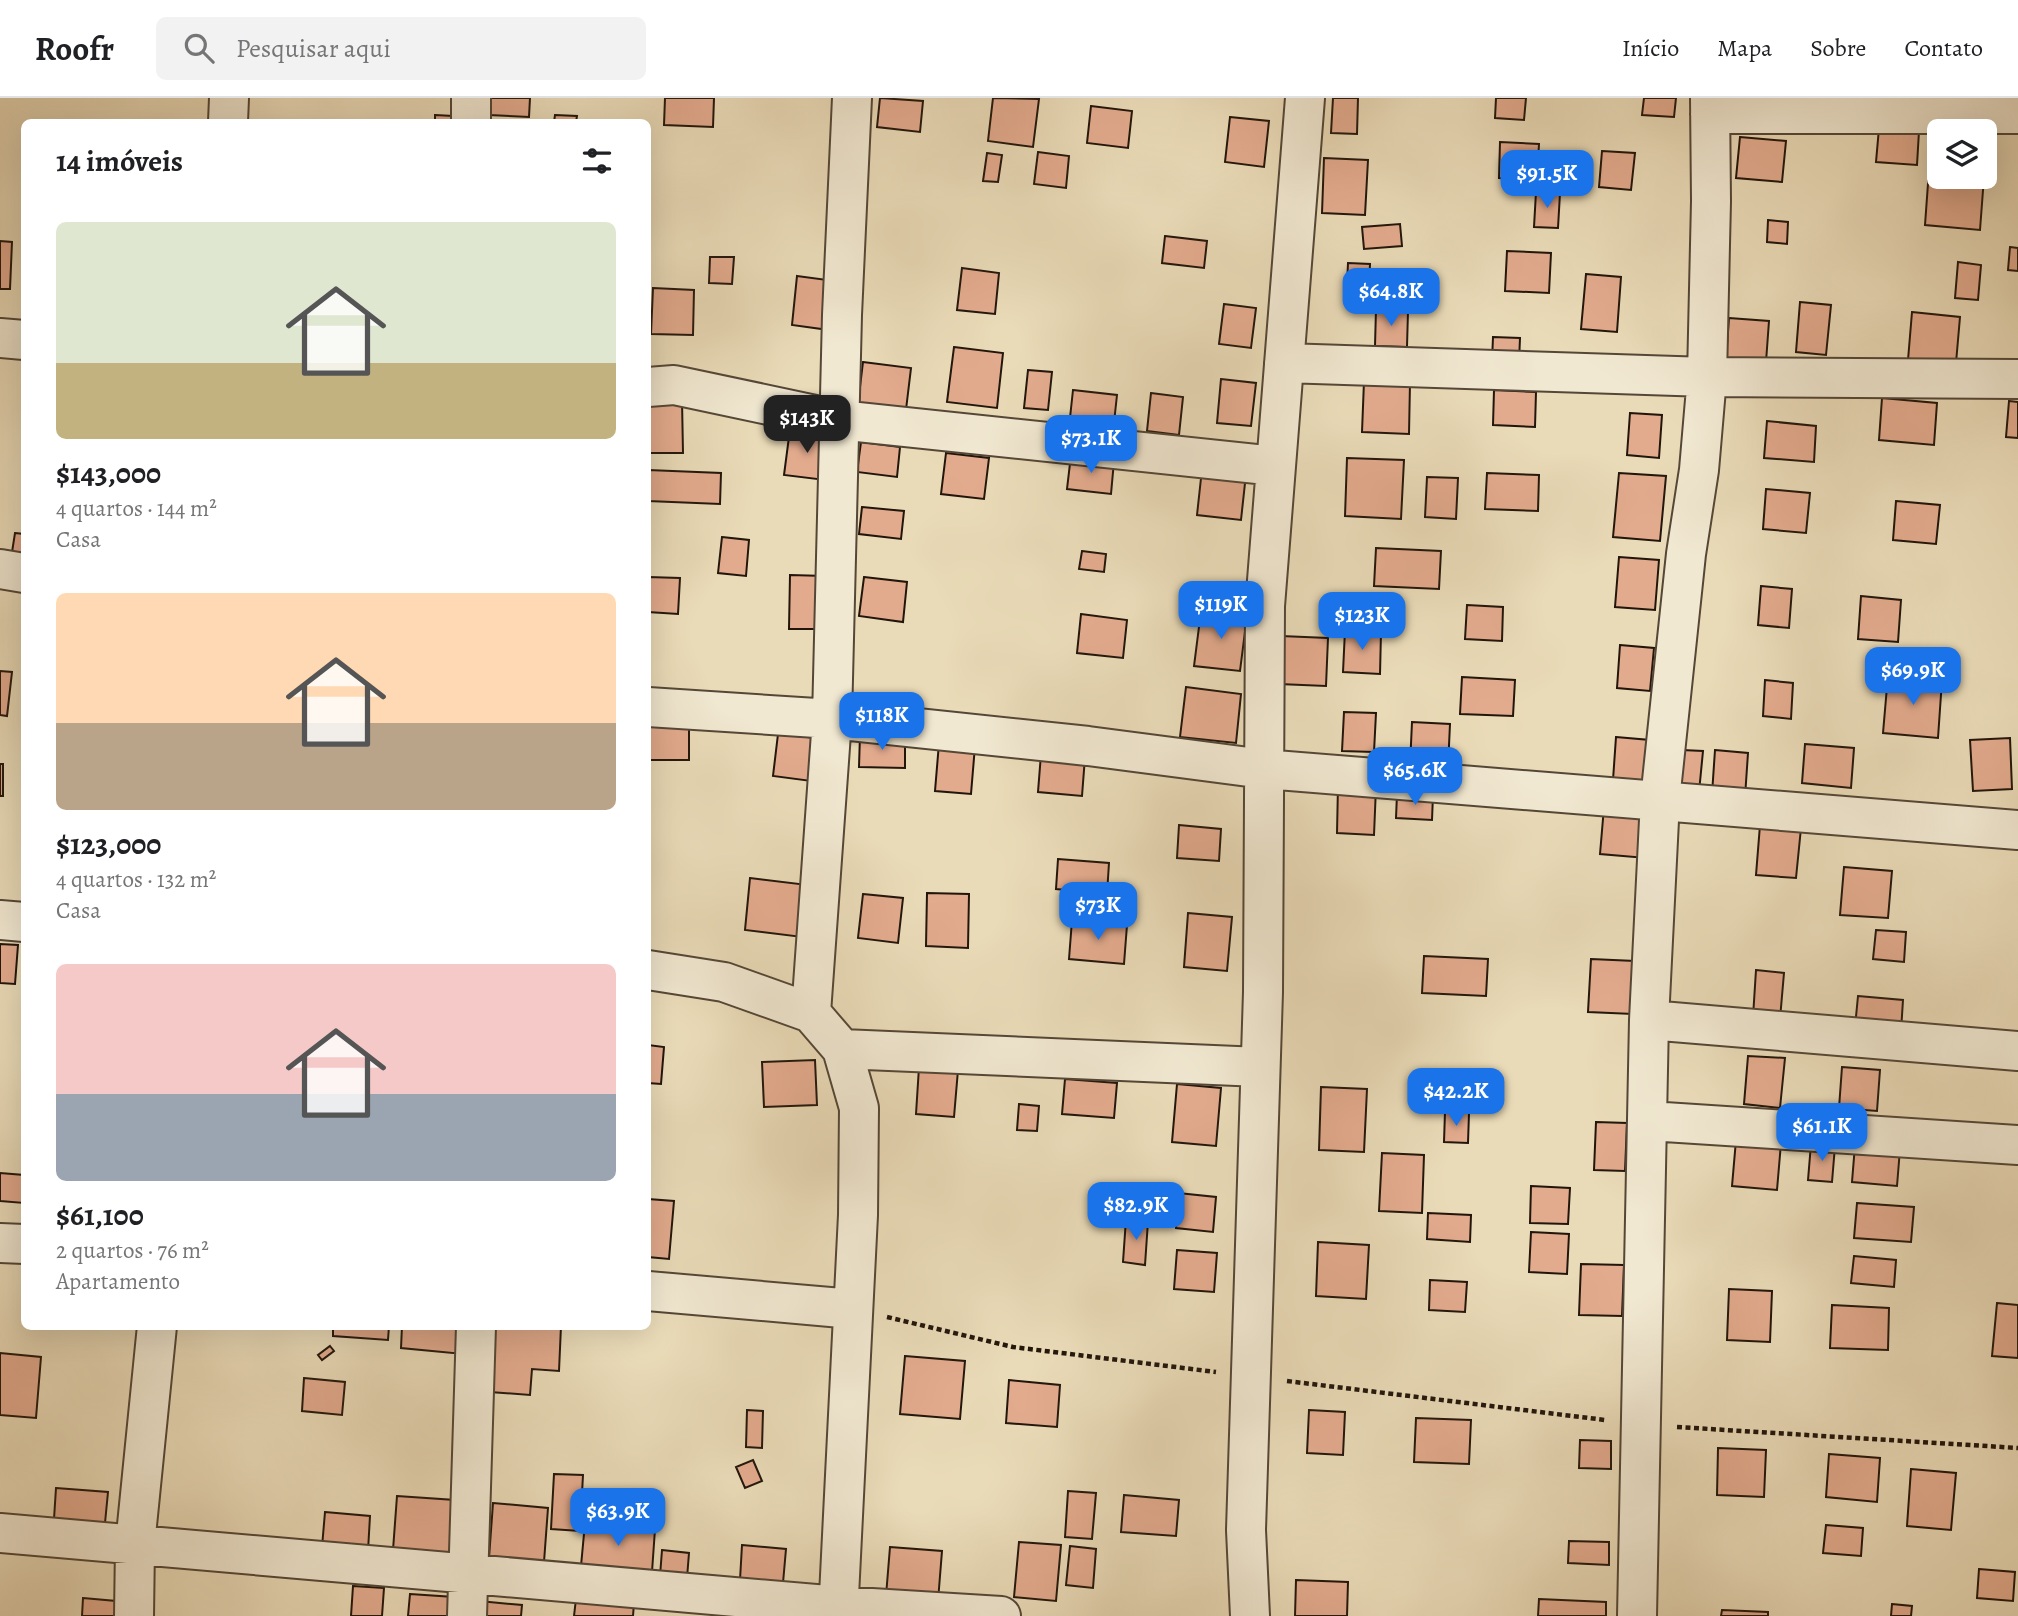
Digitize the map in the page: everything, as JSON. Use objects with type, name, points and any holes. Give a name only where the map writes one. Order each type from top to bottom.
[{"type":"street","points":[[228,119],[229,98]]},
{"type":"street","points":[[471,98],[471,119]]},
{"type":"street","points":[[811,1013],[832,719],[839,420],[852,98]]},
{"type":"street","points":[[1250,1616],[1246,1530],[1263,992],[1265,606],[1305,98]]},
{"type":"street","points":[[1637,1616],[1649,1020],[1660,800],[1686,554],[1699,470],[1707,377],[1710,106],[2018,114]]},
{"type":"street","points":[[0,338],[21,340]]},
{"type":"street","points":[[1284,363],[1707,377],[2018,380]]},
{"type":"street","points":[[651,387],[674,385],[839,420],[1276,466]]},
{"type":"street","points":[[0,569],[21,572]]},
{"type":"street","points":[[651,707],[832,719],[1087,746],[1264,769],[2018,830]]},
{"type":"street","points":[[0,920],[21,922]]},
{"type":"street","points":[[651,970],[724,982],[811,1013],[842,1049],[859,1108],[858,1215],[839,1611]]},
{"type":"street","points":[[1649,1020],[2018,1051]]},
{"type":"street","points":[[842,1049],[1260,1067]]},
{"type":"street","points":[[1648,1121],[2018,1145]]},
{"type":"street","points":[[0,1243],[21,1244]]},
{"type":"street","points":[[651,1292],[853,1309]]},
{"type":"street","points":[[134,1616],[135,1545],[157,1330]]},
{"type":"street","points":[[467,1616],[476,1330]]},
{"type":"street","points":[[0,1533],[469,1574],[839,1611],[1001,1616]]},
{"type":"path","points":[[853,1309],[1013,1347],[1642,1424],[2018,1448]]},
{"type":"building","points":[[489,98],[530,98],[529,117],[489,115]]},
{"type":"building","points":[[665,98],[714,98],[713,127],[664,125]]},
{"type":"building","points":[[880,98],[923,101],[920,132],[877,127]]},
{"type":"building","points":[[993,98],[1039,99],[1033,147],[988,141]]},
{"type":"building","points":[[1333,98],[1358,98],[1357,134],[1331,133]]},
{"type":"building","points":[[1496,98],[1526,98],[1524,120],[1495,118]]},
{"type":"building","points":[[1644,98],[1676,98],[1674,117],[1642,115]]},
{"type":"building","points":[[1091,106],[1132,111],[1128,148],[1087,143]]},
{"type":"building","points":[[435,115],[453,116],[453,119],[435,119]]},
{"type":"building","points":[[555,115],[577,116],[576,119],[554,119]]},
{"type":"building","points":[[1230,117],[1269,121],[1264,167],[1225,162]]},
{"type":"building","points":[[1879,128],[1919,131],[1917,165],[1876,162]]},
{"type":"building","points":[[1740,137],[1786,141],[1782,182],[1736,178]]},
{"type":"building","points":[[1500,142],[1539,144],[1537,180],[1499,178]]},
{"type":"building","points":[[1602,151],[1635,153],[1631,190],[1599,187]]},
{"type":"building","points":[[1038,152],[1069,156],[1066,188],[1034,184]]},
{"type":"building","points":[[987,153],[1002,155],[998,182],[983,181]]},
{"type":"building","points":[[1324,158],[1368,160],[1365,215],[1322,213]]},
{"type":"building","points":[[1928,189],[1983,189],[1980,230],[1925,225]]},
{"type":"building","points":[[1536,192],[1560,193],[1558,228],[1534,227]]},
{"type":"building","points":[[1768,220],[1788,222],[1787,244],[1767,242]]},
{"type":"building","points":[[1400,224],[1402,246],[1364,249],[1362,227]]},
{"type":"building","points":[[1165,236],[1207,241],[1204,268],[1162,263]]},
{"type":"building","points":[[0,241],[12,242],[10,289],[0,289]]},
{"type":"building","points":[[2010,247],[2018,248],[2018,271],[2008,270]]},
{"type":"building","points":[[1507,251],[1551,253],[1549,293],[1505,291]]},
{"type":"building","points":[[710,257],[734,257],[732,284],[709,283]]},
{"type":"building","points":[[1958,262],[1981,265],[1978,300],[1955,298]]},
{"type":"building","points":[[1348,263],[1370,264],[1369,286],[1347,285]]},
{"type":"building","points":[[962,268],[999,273],[995,314],[957,310]]},
{"type":"building","points":[[1586,274],[1621,277],[1617,332],[1581,329]]},
{"type":"building","points":[[797,276],[835,281],[829,330],[792,325]]},
{"type":"building","points":[[653,288],[694,290],[693,335],[651,334]]},
{"type":"building","points":[[1800,302],[1831,305],[1826,355],[1796,352]]},
{"type":"building","points":[[1224,304],[1256,308],[1251,348],[1219,344]]},
{"type":"building","points":[[1376,309],[1408,311],[1407,347],[1375,346]]},
{"type":"building","points":[[1912,312],[1960,317],[1956,363],[1908,360]]},
{"type":"building","points":[[1729,318],[1769,321],[1766,362],[1726,359]]},
{"type":"building","points":[[1493,337],[1520,338],[1519,362],[1492,361]]},
{"type":"building","points":[[954,347],[1003,353],[997,408],[947,402]]},
{"type":"building","points":[[863,362],[911,368],[905,418],[857,412]]},
{"type":"building","points":[[1028,370],[1052,372],[1048,410],[1024,408]]},
{"type":"building","points":[[1221,379],[1256,383],[1251,426],[1217,423]]},
{"type":"building","points":[[1364,381],[1410,383],[1409,434],[1362,432]]},
{"type":"building","points":[[1073,390],[1117,395],[1113,432],[1069,427]]},
{"type":"building","points":[[1494,390],[1536,392],[1535,427],[1493,425]]},
{"type":"building","points":[[1151,393],[1183,397],[1179,435],[1147,431]]},
{"type":"building","points":[[1882,398],[1937,403],[1934,445],[1879,440]]},
{"type":"building","points":[[651,400],[682,400],[683,453],[651,453]]},
{"type":"building","points":[[2009,401],[2018,402],[2018,438],[2006,437]]},
{"type":"building","points":[[1630,413],[1662,415],[1659,458],[1627,455]]},
{"type":"building","points":[[1767,421],[1816,426],[1814,462],[1764,458]]},
{"type":"building","points":[[790,429],[830,434],[825,480],[784,475]]},
{"type":"building","points":[[861,442],[900,447],[897,477],[857,472]]},
{"type":"building","points":[[946,453],[989,458],[984,499],[941,494]]},
{"type":"building","points":[[1071,455],[1114,461],[1111,494],[1067,489]]},
{"type":"building","points":[[1347,458],[1404,460],[1401,519],[1345,516]]},
{"type":"building","points":[[1202,469],[1246,474],[1241,520],[1197,515]]},
{"type":"building","points":[[651,470],[721,473],[720,504],[651,501]]},
{"type":"building","points":[[1487,473],[1539,475],[1538,511],[1485,509]]},
{"type":"building","points":[[1619,473],[1666,476],[1660,541],[1613,537]]},
{"type":"building","points":[[1427,477],[1458,478],[1456,519],[1425,517]]},
{"type":"building","points":[[1766,489],[1810,493],[1806,533],[1763,529]]},
{"type":"building","points":[[1896,501],[1940,505],[1936,544],[1893,540]]},
{"type":"building","points":[[862,507],[904,511],[901,539],[859,534]]},
{"type":"building","points":[[15,533],[21,534],[21,567],[10,565]]},
{"type":"building","points":[[722,537],[749,540],[746,576],[718,573]]},
{"type":"building","points":[[1376,548],[1441,551],[1439,589],[1374,586]]},
{"type":"building","points":[[1082,551],[1106,554],[1104,572],[1079,569]]},
{"type":"building","points":[[1619,557],[1659,560],[1655,610],[1615,607]]},
{"type":"building","points":[[790,575],[825,576],[824,629],[789,629]]},
{"type":"building","points":[[651,577],[680,578],[678,614],[651,612]]},
{"type":"building","points":[[864,577],[907,582],[903,622],[859,616]]},
{"type":"building","points":[[1761,586],[1792,589],[1789,628],[1758,625]]},
{"type":"building","points":[[1861,596],[1901,600],[1898,642],[1858,639]]},
{"type":"building","points":[[1467,605],[1503,607],[1502,641],[1465,639]]},
{"type":"building","points":[[1201,611],[1247,616],[1240,671],[1194,666]]},
{"type":"building","points":[[1081,614],[1127,620],[1123,658],[1077,653]]},
{"type":"building","points":[[1345,630],[1381,632],[1380,674],[1343,672]]},
{"type":"building","points":[[1281,636],[1328,638],[1326,686],[1279,684]]},
{"type":"building","points":[[1620,645],[1654,648],[1650,691],[1617,688]]},
{"type":"building","points":[[0,671],[12,672],[7,716],[0,715]]},
{"type":"building","points":[[1888,675],[1942,680],[1938,738],[1883,733]]},
{"type":"building","points":[[1462,677],[1515,680],[1513,716],[1460,714]]},
{"type":"building","points":[[1765,680],[1793,683],[1791,719],[1763,716]]},
{"type":"building","points":[[1186,687],[1241,694],[1236,743],[1180,737]]},
{"type":"building","points":[[1344,712],[1376,713],[1374,752],[1342,751]]},
{"type":"building","points":[[651,717],[689,718],[689,760],[651,760]]},
{"type":"building","points":[[1412,722],[1450,724],[1448,767],[1410,766]]},
{"type":"building","points":[[778,734],[816,738],[811,781],[773,776]]},
{"type":"building","points":[[860,735],[905,736],[905,768],[859,767]]},
{"type":"building","points":[[1616,737],[1650,740],[1647,783],[1613,780]]},
{"type":"building","points":[[2010,738],[2012,789],[1973,791],[1970,740]]},
{"type":"building","points":[[939,743],[975,746],[971,794],[935,791]]},
{"type":"building","points":[[1805,744],[1854,748],[1851,788],[1802,783]]},
{"type":"building","points":[[1682,750],[1703,751],[1699,792],[1679,791]]},
{"type":"building","points":[[1715,750],[1748,753],[1745,797],[1712,794]]},
{"type":"building","points":[[1041,754],[1085,757],[1082,796],[1038,792]]},
{"type":"building","points":[[0,764],[3,764],[3,796],[0,796]]},
{"type":"building","points":[[1338,785],[1376,787],[1374,835],[1337,833]]},
{"type":"building","points":[[1397,794],[1433,795],[1432,820],[1396,818]]},
{"type":"building","points":[[1604,807],[1649,811],[1646,858],[1600,854]]},
{"type":"building","points":[[1179,825],[1221,829],[1219,861],[1177,858]]},
{"type":"building","points":[[1760,825],[1801,828],[1796,878],[1756,875]]},
{"type":"building","points":[[1058,859],[1109,863],[1107,894],[1056,889]]},
{"type":"building","points":[[1844,867],[1892,871],[1888,918],[1840,915]]},
{"type":"building","points":[[750,878],[808,885],[802,937],[745,930]]},
{"type":"building","points":[[927,893],[969,894],[968,948],[926,946]]},
{"type":"building","points":[[863,894],[903,898],[898,943],[858,938]]},
{"type":"building","points":[[1188,913],[1232,917],[1227,971],[1184,967]]},
{"type":"building","points":[[1072,920],[1127,925],[1124,964],[1069,959]]},
{"type":"building","points":[[1876,930],[1906,932],[1904,962],[1873,959]]},
{"type":"building","points":[[0,944],[18,945],[15,984],[0,983]]},
{"type":"building","points":[[1424,956],[1488,959],[1486,996],[1422,993]]},
{"type":"building","points":[[1591,959],[1635,961],[1633,1014],[1588,1012]]},
{"type":"building","points":[[1756,970],[1784,973],[1780,1019],[1753,1017]]},
{"type":"building","points":[[1858,996],[1903,1000],[1901,1031],[1855,1027]]},
{"type":"building","points":[[651,1045],[664,1047],[661,1084],[651,1083]]},
{"type":"building","points":[[1748,1056],[1785,1058],[1780,1108],[1744,1104]]},
{"type":"building","points":[[815,1060],[817,1105],[764,1107],[762,1062]]},
{"type":"building","points":[[919,1067],[958,1070],[954,1117],[916,1114]]},
{"type":"building","points":[[1842,1067],[1880,1070],[1877,1111],[1839,1108]]},
{"type":"building","points":[[1065,1079],[1117,1083],[1114,1118],[1062,1114]]},
{"type":"building","points":[[1177,1084],[1221,1088],[1216,1146],[1172,1142]]},
{"type":"building","points":[[1321,1087],[1367,1089],[1364,1152],[1319,1150]]},
{"type":"building","points":[[1019,1104],[1039,1106],[1037,1131],[1017,1130]]},
{"type":"building","points":[[1445,1112],[1469,1113],[1468,1143],[1444,1142]]},
{"type":"building","points":[[1596,1122],[1627,1123],[1625,1171],[1594,1170]]},
{"type":"building","points":[[1736,1140],[1781,1143],[1777,1190],[1732,1186]]},
{"type":"building","points":[[1811,1144],[1835,1146],[1832,1182],[1808,1180]]},
{"type":"building","points":[[1855,1145],[1900,1149],[1897,1186],[1852,1182]]},
{"type":"building","points":[[1382,1153],[1424,1155],[1422,1213],[1379,1211]]},
{"type":"building","points":[[0,1173],[21,1175],[21,1203],[0,1201]]},
{"type":"building","points":[[1531,1186],[1570,1188],[1568,1224],[1530,1223]]},
{"type":"building","points":[[1178,1193],[1216,1197],[1213,1232],[1176,1228]]},
{"type":"building","points":[[651,1199],[674,1201],[669,1259],[651,1257]]},
{"type":"building","points":[[1857,1203],[1914,1207],[1911,1242],[1854,1238]]},
{"type":"building","points":[[1428,1213],[1471,1215],[1470,1242],[1427,1239]]},
{"type":"building","points":[[1126,1219],[1148,1221],[1145,1265],[1123,1262]]},
{"type":"building","points":[[1531,1232],[1569,1234],[1567,1274],[1529,1272]]},
{"type":"building","points":[[1318,1242],[1369,1245],[1366,1299],[1316,1296]]},
{"type":"building","points":[[1177,1250],[1217,1253],[1214,1292],[1174,1289]]},
{"type":"building","points":[[1854,1256],[1896,1260],[1894,1287],[1851,1283]]},
{"type":"building","points":[[1581,1264],[1624,1265],[1622,1316],[1579,1315]]},
{"type":"building","points":[[1430,1280],[1467,1282],[1465,1312],[1429,1310]]},
{"type":"building","points":[[1729,1289],[1772,1291],[1770,1342],[1727,1340]]},
{"type":"building","points":[[1997,1303],[2018,1305],[2018,1358],[1992,1356]]},
{"type":"building","points":[[1832,1305],[1889,1308],[1888,1350],[1830,1348]]},
{"type":"building","points":[[333,1330],[389,1330],[388,1340],[333,1336]]},
{"type":"building","points":[[402,1330],[465,1330],[463,1354],[401,1348]]},
{"type":"building","points":[[494,1330],[561,1330],[559,1371],[532,1369],[530,1395],[490,1392]]},
{"type":"building","points":[[330,1346],[334,1351],[322,1360],[318,1355]]},
{"type":"building","points":[[0,1353],[41,1357],[36,1418],[0,1415]]},
{"type":"building","points":[[905,1356],[965,1361],[960,1419],[900,1414]]},
{"type":"building","points":[[304,1378],[345,1382],[342,1415],[302,1411]]},
{"type":"building","points":[[1009,1380],[1060,1385],[1057,1427],[1006,1423]]},
{"type":"building","points":[[747,1410],[763,1411],[762,1448],[746,1447]]},
{"type":"building","points":[[1309,1410],[1345,1412],[1343,1455],[1307,1453]]},
{"type":"building","points":[[1416,1418],[1471,1420],[1469,1464],[1414,1462]]},
{"type":"building","points":[[1580,1440],[1611,1441],[1611,1469],[1579,1468]]},
{"type":"building","points":[[1718,1448],[1766,1450],[1764,1497],[1717,1495]]},
{"type":"building","points":[[1829,1454],[1880,1458],[1877,1502],[1826,1497]]},
{"type":"building","points":[[753,1460],[762,1481],[745,1488],[736,1467]]},
{"type":"building","points":[[1911,1469],[1956,1473],[1951,1530],[1907,1526]]},
{"type":"building","points":[[554,1474],[583,1475],[580,1531],[551,1529]]},
{"type":"building","points":[[56,1488],[108,1492],[105,1523],[54,1519]]},
{"type":"building","points":[[1068,1491],[1096,1493],[1092,1539],[1065,1537]]},
{"type":"building","points":[[1124,1495],[1179,1500],[1176,1536],[1121,1532]]},
{"type":"building","points":[[397,1496],[455,1500],[451,1555],[393,1550]]},
{"type":"building","points":[[493,1503],[548,1508],[544,1562],[489,1558]]},
{"type":"building","points":[[325,1512],[370,1516],[368,1551],[322,1547]]},
{"type":"building","points":[[585,1523],[655,1529],[652,1572],[581,1566]]},
{"type":"building","points":[[1826,1525],[1863,1528],[1861,1556],[1823,1553]]},
{"type":"building","points":[[1569,1541],[1609,1542],[1609,1565],[1568,1563]]},
{"type":"building","points":[[1019,1542],[1061,1545],[1056,1601],[1014,1597]]},
{"type":"building","points":[[742,1545],[786,1549],[783,1583],[740,1580]]},
{"type":"building","points":[[1070,1546],[1096,1549],[1093,1588],[1066,1585]]},
{"type":"building","points":[[890,1547],[942,1551],[938,1601],[886,1596]]},
{"type":"building","points":[[662,1550],[689,1553],[687,1578],[660,1576]]},
{"type":"building","points":[[1979,1569],[2015,1572],[2013,1601],[1977,1598]]},
{"type":"building","points":[[1296,1580],[1348,1582],[1347,1616],[1295,1616]]},
{"type":"building","points":[[353,1586],[384,1588],[382,1616],[351,1616]]},
{"type":"building","points":[[410,1594],[454,1597],[453,1616],[408,1616]]},
{"type":"building","points":[[83,1598],[116,1601],[115,1616],[82,1616]]},
{"type":"building","points":[[576,1599],[634,1603],[633,1616],[574,1616]]},
{"type":"building","points":[[1539,1599],[1606,1602],[1606,1616],[1538,1616]]},
{"type":"building","points":[[479,1601],[522,1605],[521,1616],[478,1616]]},
{"type":"building","points":[[1892,1604],[1912,1606],[1911,1616],[1891,1616]]},
{"type":"building","points":[[1722,1610],[1768,1612],[1768,1616],[1721,1616]]}]
